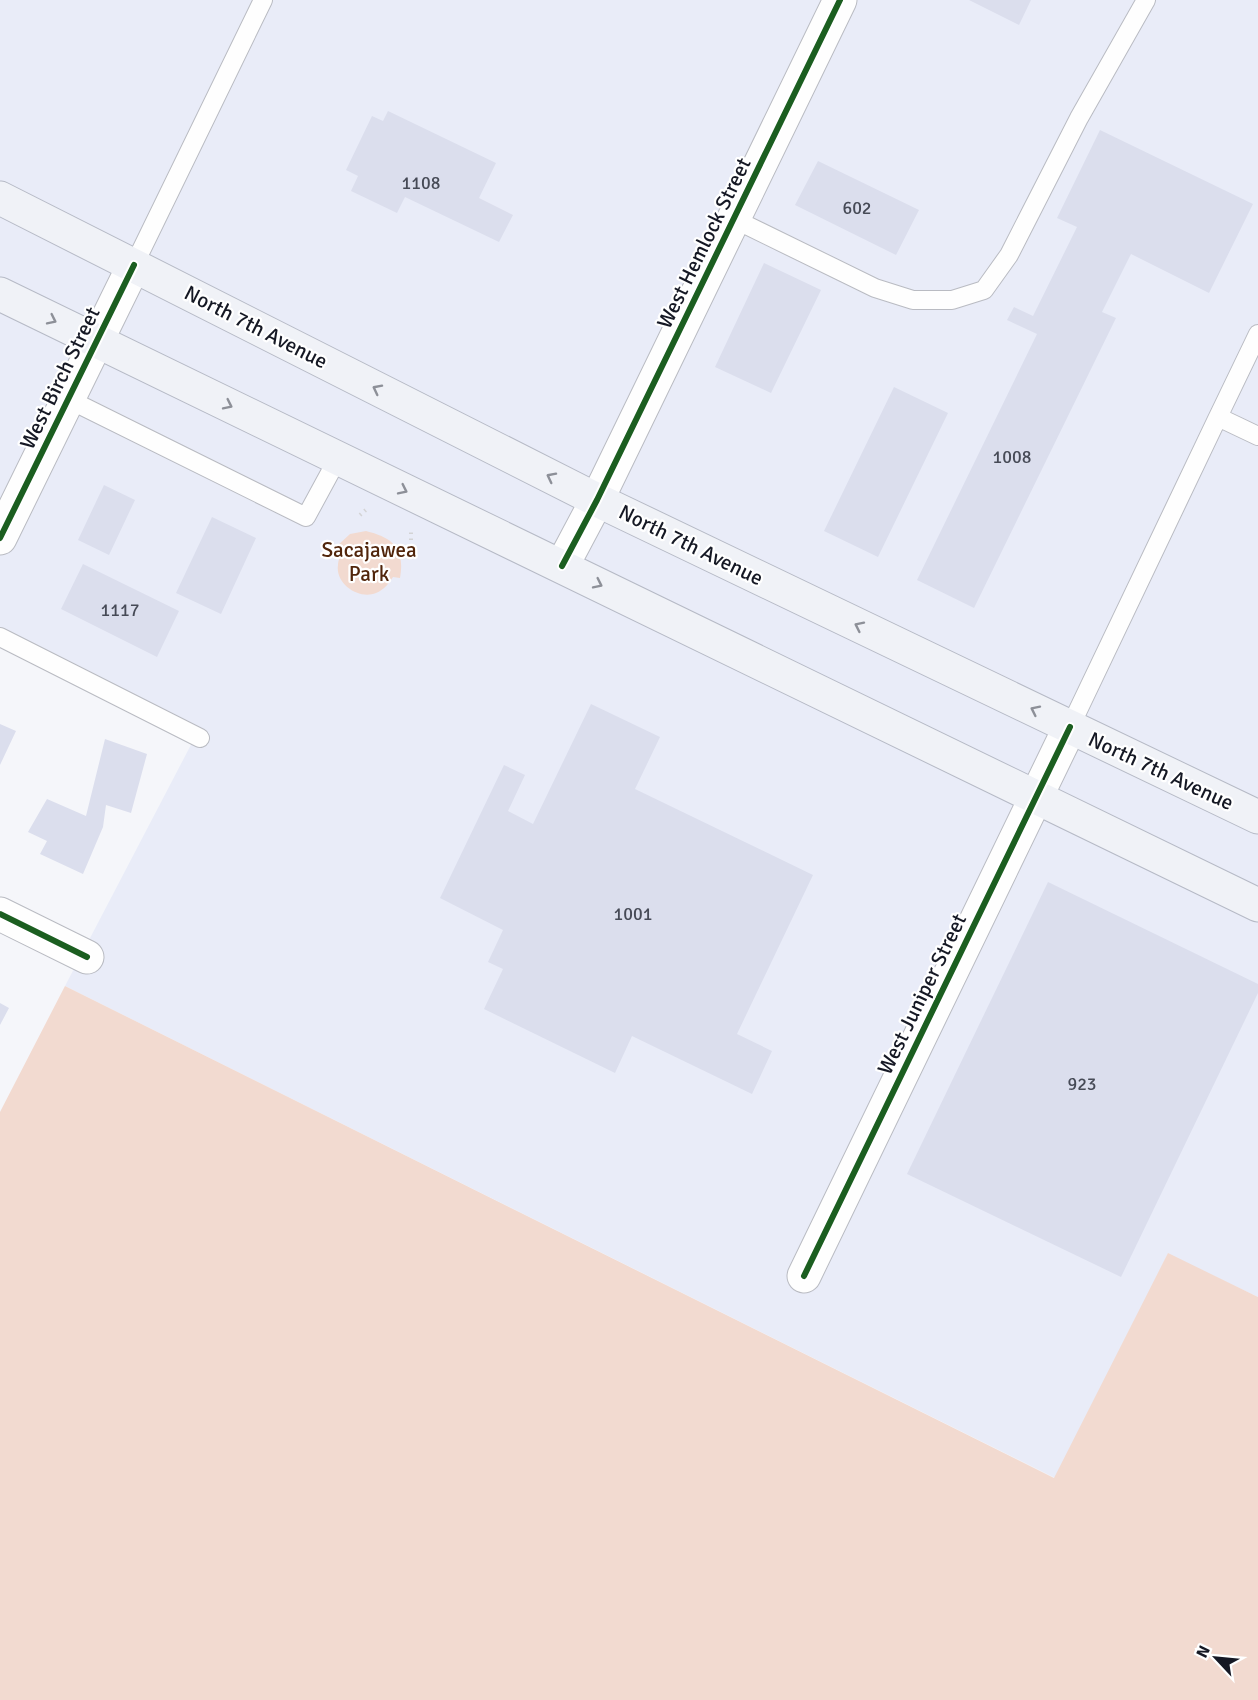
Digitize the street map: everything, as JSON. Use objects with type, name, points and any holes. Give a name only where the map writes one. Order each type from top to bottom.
[{"type":"main road","name":"North 7th Avenue","points":[[0,198],[597,500],[1258,817]]},
{"type":"main road","points":[[0,294],[1258,905]]},
{"type":"street","name":"West Hemlock Street","points":[[562,566],[597,500],[840,0]]},
{"type":"street","name":"West Birch Street","points":[[0,538],[134,265]]},
{"type":"street","name":"West Juniper Street","points":[[804,1276],[1070,727]]},
{"type":"street","points":[[0,914],[87,957]]},
{"type":"lane","points":[[134,265],[263,0]]},
{"type":"lane","points":[[734,219],[875,288],[913,300],[952,300],[984,290],[1009,255],[1079,118],[1146,0]]},
{"type":"lane","points":[[1070,727],[1258,334]]},
{"type":"lane","points":[[68,399],[306,517],[338,458]]},
{"type":"lane","points":[[1218,417],[1258,436]]},
{"type":"lane","points":[[0,637],[200,738]]},
{"type":"shaded area","points":[[0,0],[1258,0],[1258,1297],[1168,1254],[1055,1478],[65,986],[194,739],[0,640]]},
{"type":"green space","name":"Sacajawea Park","points":[[366,531],[390,541],[399,552],[401,559],[400,578],[393,577],[381,590],[369,595],[349,589],[338,572],[342,551],[337,546],[350,534]]},
{"type":"green space","points":[[65,986],[1054,1478],[1168,1253],[1258,1297],[1258,1700],[0,1700],[0,1112]]},
{"type":"building","points":[[969,0],[1031,0],[1019,25]]},
{"type":"building","points":[[388,111],[496,163],[479,198],[513,215],[499,242],[405,197],[397,213],[351,191],[358,176],[346,170],[372,116],[383,121]]},
{"type":"building","points":[[1100,130],[1253,204],[1209,293],[1131,254],[1102,312],[1116,318],[974,608],[917,580],[1037,334],[1007,320],[1014,307],[1033,316],[1077,227],[1057,218]]},
{"type":"building","points":[[818,161],[919,210],[896,255],[795,205]]},
{"type":"building","points":[[764,263],[821,290],[771,393],[715,367]]},
{"type":"building","points":[[894,387],[948,413],[878,557],[824,531]]},
{"type":"building","points":[[104,485],[135,500],[109,555],[78,540]]},
{"type":"building","points":[[212,517],[256,538],[221,614],[176,593]]},
{"type":"building","points":[[83,564],[179,611],[157,657],[61,609]]},
{"type":"building","points":[[591,704],[660,737],[635,789],[813,875],[737,1034],[772,1051],[752,1094],[632,1036],[615,1073],[484,1009],[503,969],[488,962],[503,930],[440,898],[504,765],[525,775],[508,811],[533,824]]},
{"type":"building","points":[[0,724],[16,731],[0,765]]},
{"type":"building","points":[[105,739],[147,754],[131,813],[106,805],[103,827],[83,874],[40,854],[47,841],[28,832],[47,799],[86,816]]},
{"type":"building","points":[[1048,882],[1258,984],[1258,993],[1121,1277],[907,1174]]},
{"type":"building","points":[[0,1003],[9,1008],[0,1025]]},
{"type":"cycle path","points":[[562,566],[597,500],[840,0]]},
{"type":"cycle path","points":[[0,538],[134,265]]},
{"type":"cycle path","points":[[804,1276],[1070,727]]},
{"type":"cycle path","points":[[0,914],[87,957]]}]
